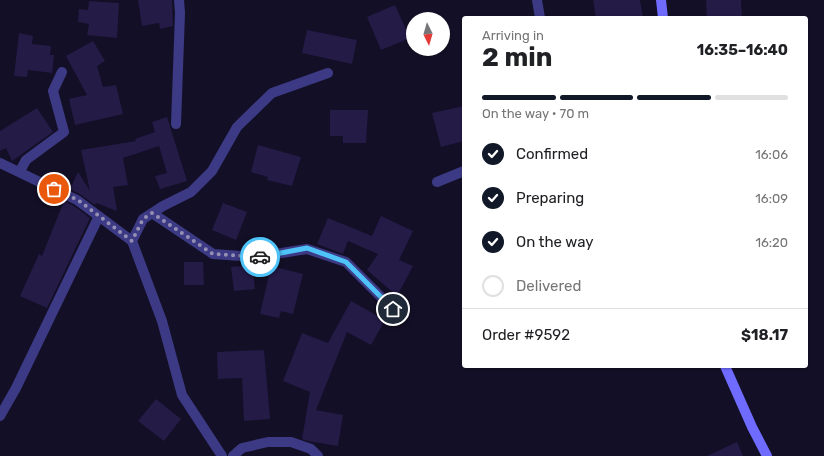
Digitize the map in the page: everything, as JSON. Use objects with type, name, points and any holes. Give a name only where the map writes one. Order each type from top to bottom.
[{"type":"street","points":[[176,124],[180,13],[179,0]]},
{"type":"street","points":[[537,0],[540,16]]},
{"type":"street","points":[[661,0],[663,16]]},
{"type":"street","points":[[20,172],[26,160],[64,132],[53,91],[62,72]]},
{"type":"street","points":[[132,241],[143,219],[190,192],[212,171],[237,127],[272,93],[328,73]]},
{"type":"street","points":[[0,163],[78,200],[132,241],[162,321],[182,395],[222,456]]},
{"type":"street","points":[[437,182],[462,172]]},
{"type":"street","points":[[152,213],[213,254],[256,257],[307,248],[346,262],[393,309]]},
{"type":"street","points":[[0,416],[16,388],[98,216]]},
{"type":"street","points":[[726,368],[767,456]]},
{"type":"street","points":[[233,456],[242,448],[268,442],[291,442],[311,449],[318,456]]},
{"type":"building","points":[[138,0],[172,0],[173,26],[160,29],[159,23],[142,26]]},
{"type":"building","points":[[593,0],[640,0],[643,16],[596,16]]},
{"type":"building","points":[[706,0],[741,0],[742,16],[707,16]]},
{"type":"building","points":[[89,1],[119,3],[117,38],[87,35],[89,24],[78,22],[79,9],[88,10]]},
{"type":"building","points":[[395,5],[406,29],[406,40],[381,50],[367,17]]},
{"type":"building","points":[[307,30],[357,40],[352,64],[302,53]]},
{"type":"building","points":[[19,33],[33,36],[32,44],[51,46],[50,55],[54,55],[52,73],[28,70],[27,77],[14,76]]},
{"type":"building","points":[[93,41],[105,61],[97,66],[103,87],[116,85],[123,114],[75,125],[69,99],[87,95],[66,56]]},
{"type":"building","points":[[462,106],[462,142],[441,147],[432,113]]},
{"type":"building","points":[[37,108],[53,132],[12,161],[6,148],[0,151],[0,131]]},
{"type":"building","points":[[330,110],[368,110],[366,143],[343,143],[343,136],[330,136]]},
{"type":"building","points":[[167,117],[187,181],[160,189],[155,176],[167,173],[159,146],[123,158],[128,185],[113,187],[117,211],[96,203],[95,205],[70,189],[78,172],[90,191],[81,150],[136,141],[135,139],[155,132],[152,122]]},
{"type":"building","points":[[258,145],[301,157],[292,186],[267,180],[268,177],[251,172]]},
{"type":"building","points":[[64,201],[74,206],[90,218],[47,308],[20,296],[39,254],[42,256]]},
{"type":"building","points":[[223,203],[247,212],[236,240],[212,230]]},
{"type":"building","points":[[381,216],[413,231],[399,260],[413,266],[397,296],[367,270],[378,254],[348,241],[343,254],[317,244],[328,218],[372,236]]},
{"type":"building","points":[[184,262],[203,262],[204,285],[184,285]]},
{"type":"building","points":[[252,265],[255,289],[234,291],[231,267]]},
{"type":"building","points":[[271,266],[303,274],[293,314],[281,311],[279,318],[260,314]]},
{"type":"building","points":[[351,301],[385,320],[371,345],[347,332],[316,410],[343,415],[338,446],[308,441],[302,439],[310,392],[283,381],[302,333],[328,343]]},
{"type":"building","points":[[264,350],[270,419],[244,421],[242,378],[218,379],[217,352]]},
{"type":"building","points":[[156,399],[181,419],[164,441],[138,421]]},
{"type":"building","points":[[737,442],[743,456],[707,456]]},
{"type":"way so far","points":[[54,189],[78,200],[132,241],[143,219],[152,213],[213,254],[260,257]]},
{"type":"route","points":[[260,257],[307,248],[346,262],[393,309]]}]
